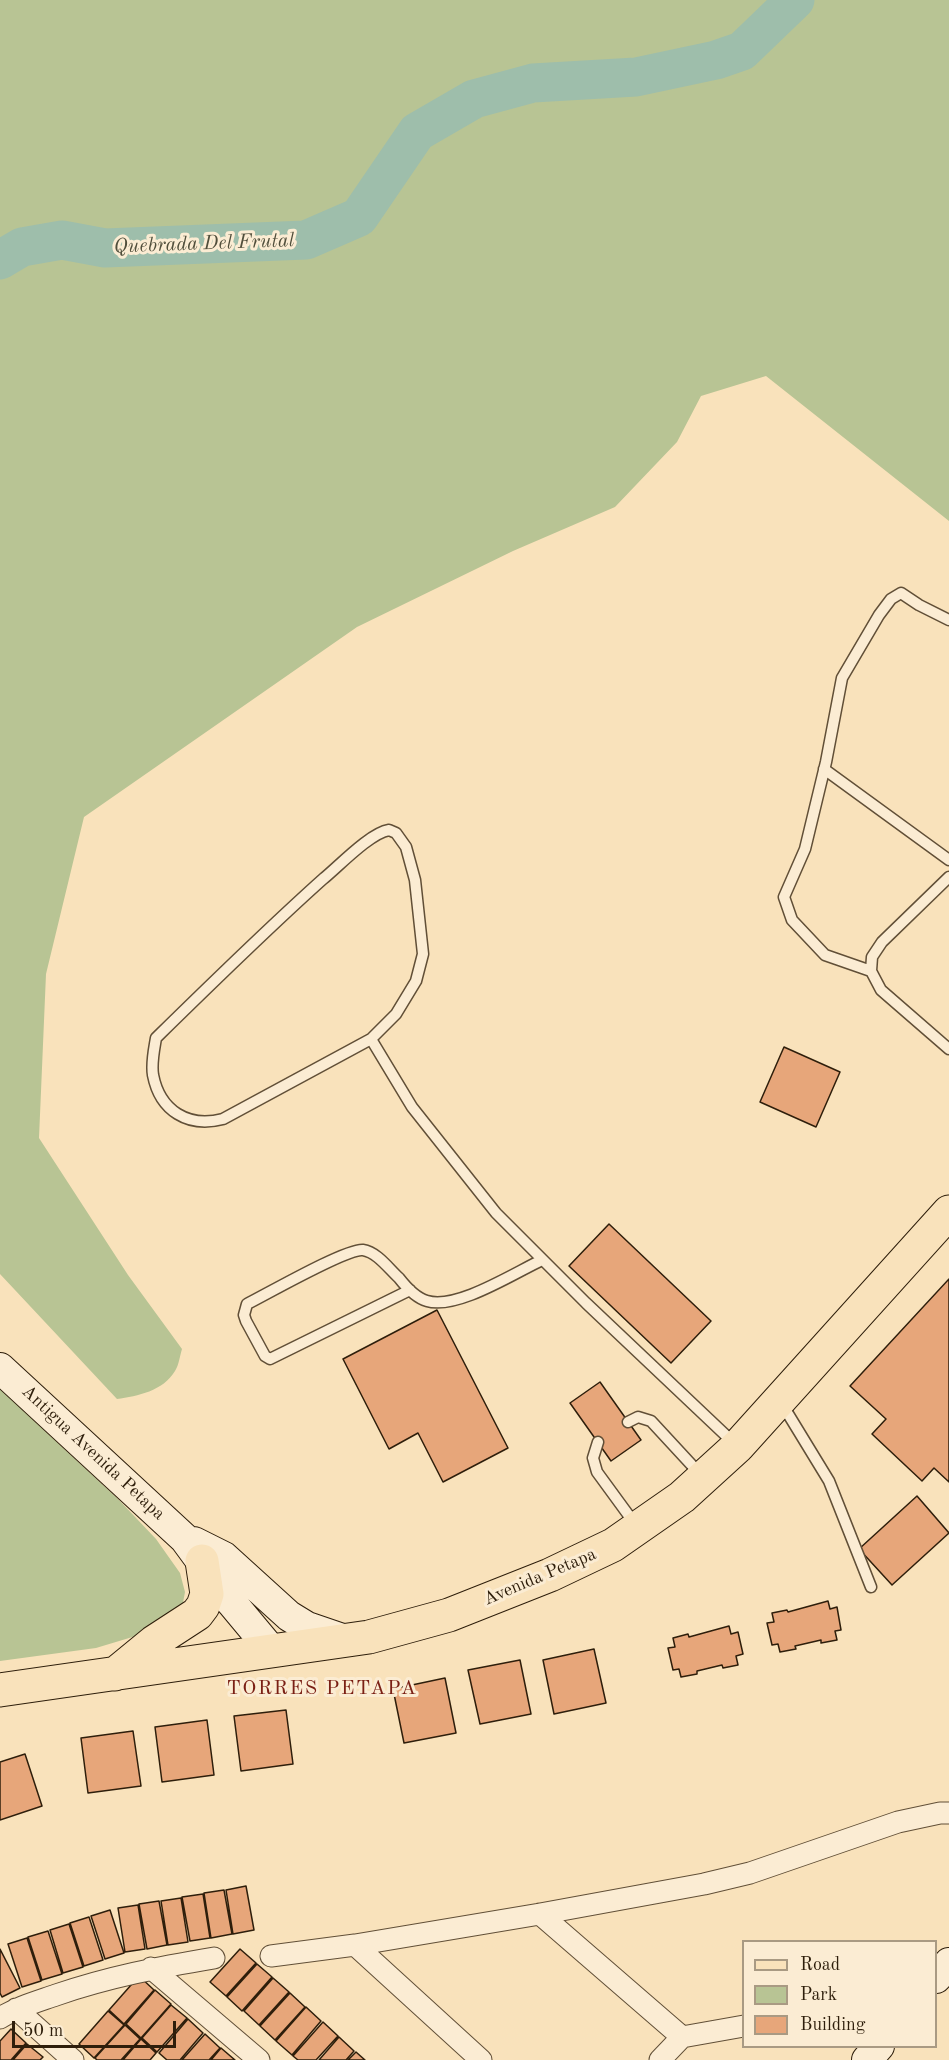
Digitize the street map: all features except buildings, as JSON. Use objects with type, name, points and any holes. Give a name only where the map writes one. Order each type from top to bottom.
[{"type":"main road","name":"Avenida Petapa","points":[[0,1690],[348,1641],[449,1615],[550,1575],[613,1545],[704,1479],[738,1446],[949,1212]]},
{"type":"main road","name":"Antigua Avenida Petapa","points":[[0,1368],[194,1550],[232,1603],[272,1651]]},
{"type":"main road","name":"Antigua Avenida Petapa","points":[[194,1550],[224,1557],[289,1616],[307,1627],[348,1641]]},
{"type":"main road","points":[[115,1675],[154,1642],[196,1614],[203,1606],[207,1594],[194,1550]]},
{"type":"main road","points":[[937,1977],[949,1963]]},
{"type":"main road","points":[[867,2060],[877,2048]]},
{"type":"street","points":[[271,1956],[355,1945],[704,1884],[817,1851],[898,1822],[949,1813]]},
{"type":"street","points":[[540,1914],[682,2037]]},
{"type":"street","points":[[355,1945],[481,2060]]},
{"type":"street","points":[[8,2013],[81,1986],[151,1968],[214,1958]]},
{"type":"street","points":[[151,1968],[259,2060]]},
{"type":"street","points":[[8,2013],[73,2060]]},
{"type":"street","points":[[660,2060],[682,2037],[742,2026]]},
{"type":"lane","points":[[871,971],[825,955],[792,920],[784,897],[805,849],[824,770],[842,678],[879,615],[891,599],[901,593],[949,620]]},
{"type":"lane","points":[[824,770],[949,860]]},
{"type":"lane","points":[[389,830],[396,833],[402,840],[413,869],[421,920],[423,954],[416,981],[396,1014],[371,1039],[223,1119],[211,1122],[187,1120],[178,1115],[163,1100],[153,1075],[156,1038],[281,917],[357,849],[381,831],[389,830]]},
{"type":"lane","points":[[949,877],[882,942],[872,957],[871,971],[881,990],[949,1049]]},
{"type":"lane","points":[[371,1039],[412,1107],[496,1213],[542,1260],[738,1446]]},
{"type":"lane","points":[[410,1290],[270,1359],[265,1356],[244,1315],[247,1304],[341,1256],[362,1250],[375,1255],[410,1290],[425,1301],[451,1302],[471,1295],[542,1260]]},
{"type":"lane","points":[[780,1401],[829,1481],[871,1587]]},
{"type":"lane","points":[[628,1422],[638,1417],[651,1421],[704,1479]]},
{"type":"lane","points":[[598,1442],[593,1458],[597,1472],[639,1528]]},
{"type":"green space","points":[[0,0],[949,0],[949,521],[766,376],[701,396],[677,442],[615,507],[513,551],[357,627],[84,817],[46,974],[39,1138],[128,1275],[182,1349],[176,1369],[164,1383],[141,1394],[117,1399],[0,1274]]},
{"type":"green space","points":[[0,1389],[118,1499],[156,1539],[180,1573],[185,1592],[182,1608],[149,1632],[96,1648],[0,1661]]},
{"type":"waterway","name":"Quebrada Del Frutal","points":[[0,260],[22,247],[62,240],[105,248],[306,240],[359,217],[417,132],[474,99],[533,83],[636,77],[716,60],[742,51],[795,0]]},
{"type":"district","name":"TORRES PETAPA","points":[[322,1689]]}]
